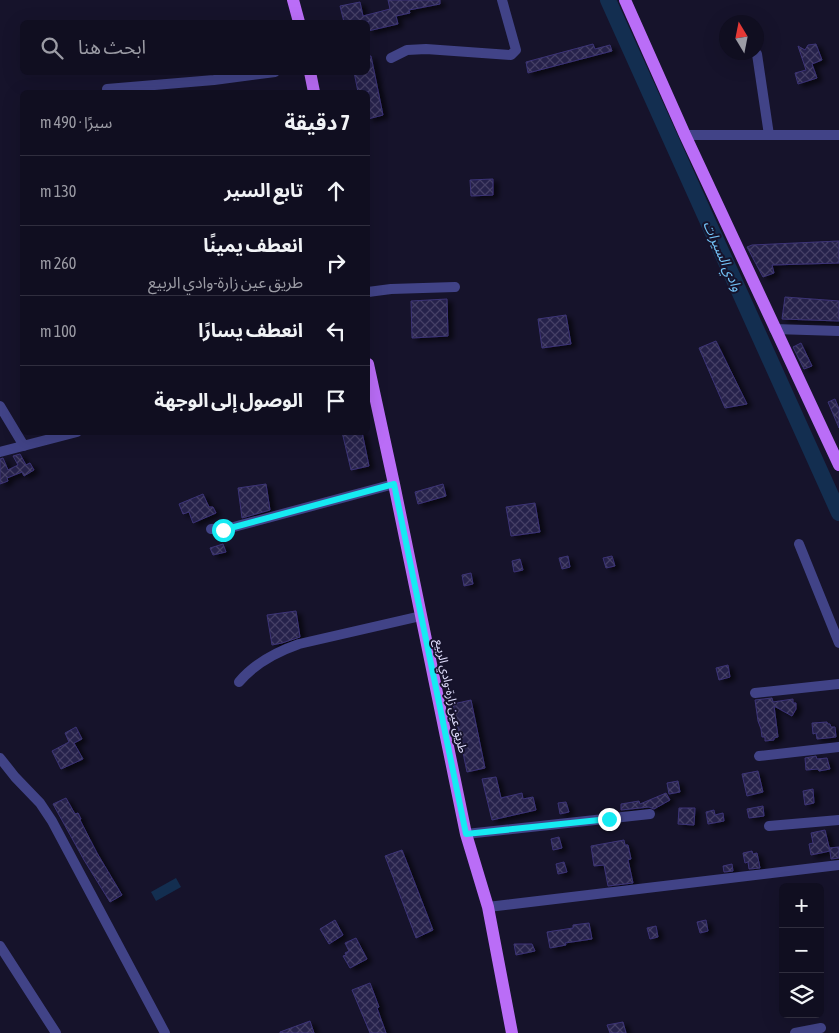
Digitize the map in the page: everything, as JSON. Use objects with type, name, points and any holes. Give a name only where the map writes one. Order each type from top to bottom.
[{"type":"main road","points":[[293,0],[298,20]]},
{"type":"main road","points":[[625,0],[685,135],[839,465]]},
{"type":"main road","points":[[311,75],[314,90]]},
{"type":"main road","name":"طريق عين زارة-وادي الربيع","points":[[370,373],[466,834],[488,907],[512,1033]]},
{"type":"street","points":[[391,58],[407,50],[426,49],[511,56],[516,50],[502,0]]},
{"type":"street","points":[[758,60],[769,135]]},
{"type":"street","points":[[107,89],[252,75]]},
{"type":"street","points":[[685,135],[839,136]]},
{"type":"street","points":[[370,292],[391,289],[455,287]]},
{"type":"street","points":[[774,328],[839,332]]},
{"type":"street","points":[[0,406],[24,446]]},
{"type":"street","points":[[0,452],[66,435]]},
{"type":"street","points":[[211,529],[230,528],[394,484]]},
{"type":"street","points":[[799,544],[839,643]]},
{"type":"street","points":[[239,682],[247,672],[281,650],[420,616]]},
{"type":"street","points":[[755,693],[839,684]]},
{"type":"street","points":[[759,756],[839,747]]},
{"type":"street","points":[[0,758],[40,803],[52,821],[165,1033]]},
{"type":"street","points":[[466,834],[650,814]]},
{"type":"street","points":[[769,826],[839,820]]},
{"type":"street","points":[[488,907],[839,865]]},
{"type":"street","points":[[0,946],[56,1033]]},
{"type":"street","points":[[795,1033],[821,1028]]},
{"type":"water","points":[[176,878],[181,887],[156,901],[151,892]]},
{"type":"building","points":[[388,0],[440,0],[440,4],[409,10],[410,13],[396,16],[398,24],[370,31],[370,20],[344,20],[340,6],[360,2],[363,16],[390,9]]},
{"type":"building","points":[[593,44],[595,49],[610,45],[612,51],[528,73],[526,62]]},
{"type":"building","points":[[816,44],[822,60],[812,64],[817,78],[798,84],[795,73],[806,70],[798,46],[805,50],[808,45]]},
{"type":"building","points":[[371,56],[383,115],[370,118],[370,90],[358,90],[355,75],[370,75]]},
{"type":"building","points":[[493,179],[493,195],[471,196],[470,180]]},
{"type":"building","points":[[839,241],[839,263],[772,265],[774,273],[763,277],[747,247],[752,245]]},
{"type":"building","points":[[785,297],[839,301],[839,321],[782,319]]},
{"type":"building","points":[[447,299],[448,336],[412,338],[411,301]]},
{"type":"building","points":[[566,315],[571,344],[542,348],[538,319]]},
{"type":"building","points":[[716,341],[747,404],[725,408],[699,348]]},
{"type":"building","points":[[801,343],[812,366],[804,369],[793,347]]},
{"type":"building","points":[[835,399],[839,409],[839,428],[828,402]]},
{"type":"building","points":[[343,435],[363,435],[369,466],[351,470]]},
{"type":"building","points":[[20,454],[26,465],[30,463],[34,470],[24,476],[22,472],[7,478],[8,481],[0,484],[0,459],[3,458],[8,470],[18,465],[13,456]]},
{"type":"building","points":[[266,484],[270,510],[242,518],[238,488]]},
{"type":"building","points":[[443,484],[446,496],[418,504],[415,492]]},
{"type":"building","points":[[203,494],[209,507],[213,507],[216,513],[193,523],[189,512],[183,514],[179,504]]},
{"type":"building","points":[[535,503],[540,532],[511,536],[506,507]]},
{"type":"building","points":[[223,544],[226,552],[213,555],[210,548]]},
{"type":"building","points":[[568,556],[570,567],[562,569],[559,558]]},
{"type":"building","points":[[612,556],[615,566],[606,568],[603,558]]},
{"type":"building","points":[[520,559],[523,570],[514,572],[512,561]]},
{"type":"building","points":[[471,573],[473,584],[464,586],[462,575]]},
{"type":"building","points":[[296,611],[300,637],[272,645],[267,615]]},
{"type":"building","points":[[728,665],[730,677],[719,680],[716,668]]},
{"type":"building","points":[[772,698],[773,702],[793,699],[793,703],[796,703],[796,709],[792,716],[774,706],[778,737],[774,738],[774,740],[765,741],[765,737],[762,737],[758,721],[755,700]]},
{"type":"building","points":[[471,700],[485,768],[467,772],[453,704]]},
{"type":"building","points":[[827,722],[831,727],[835,727],[836,737],[817,739],[816,733],[813,734],[812,723]]},
{"type":"building","points":[[76,727],[82,739],[74,743],[83,759],[61,769],[52,751],[69,742],[65,733]]},
{"type":"building","points":[[816,756],[817,759],[827,758],[830,769],[819,771],[818,769],[806,770],[805,758]]},
{"type":"building","points":[[758,771],[763,792],[747,796],[742,774]]},
{"type":"building","points":[[496,777],[501,798],[522,793],[523,799],[533,797],[536,810],[492,820],[482,779]]},
{"type":"building","points":[[678,781],[680,792],[669,794],[667,783]]},
{"type":"building","points":[[813,789],[814,803],[805,805],[803,791]]},
{"type":"building","points":[[666,793],[670,800],[654,809],[649,807],[621,810],[621,804],[639,801],[640,804]]},
{"type":"building","points":[[66,798],[75,814],[78,813],[97,853],[122,895],[110,902],[53,804]]},
{"type":"building","points":[[566,802],[569,812],[560,814],[558,803]]},
{"type":"building","points":[[763,806],[764,816],[749,818],[747,809]]},
{"type":"building","points":[[679,808],[695,808],[694,825],[678,824]]},
{"type":"building","points":[[714,810],[715,815],[723,813],[724,821],[708,824],[706,812]]},
{"type":"building","points":[[825,830],[829,848],[839,847],[839,858],[831,859],[830,851],[811,855],[809,844],[813,843],[811,833]]},
{"type":"building","points":[[559,837],[562,848],[553,850],[551,839]]},
{"type":"building","points":[[624,840],[625,845],[628,845],[631,859],[628,860],[633,883],[608,886],[604,865],[594,866],[591,846]]},
{"type":"building","points":[[402,850],[433,930],[416,938],[385,856]]},
{"type":"building","points":[[752,851],[753,854],[757,853],[760,868],[749,869],[748,862],[745,863],[743,853]]},
{"type":"building","points":[[564,862],[567,872],[558,874],[556,864]]},
{"type":"building","points":[[732,864],[733,871],[724,872],[723,866]]},
{"type":"building","points":[[335,920],[343,935],[329,944],[320,929]]},
{"type":"building","points":[[706,920],[708,931],[700,933],[697,922]]},
{"type":"building","points":[[589,923],[592,939],[565,943],[566,945],[550,948],[547,932],[573,928],[573,925]]},
{"type":"building","points":[[656,926],[658,937],[650,939],[647,928]]},
{"type":"building","points":[[356,938],[367,959],[350,968],[343,956],[349,951],[345,943]]},
{"type":"building","points":[[514,944],[532,944],[535,951],[516,955]]},
{"type":"building","points":[[370,983],[386,1033],[370,1033],[352,990]]},
{"type":"building","points":[[310,1021],[314,1033],[280,1033],[280,1032]]},
{"type":"building","points":[[623,1022],[626,1033],[610,1033],[607,1025]]},
{"type":"waterway","name":"وادي السيرات","points":[[608,0],[839,513]]},
{"type":"route","points":[[223,530],[394,484],[466,834],[609,819]]}]
